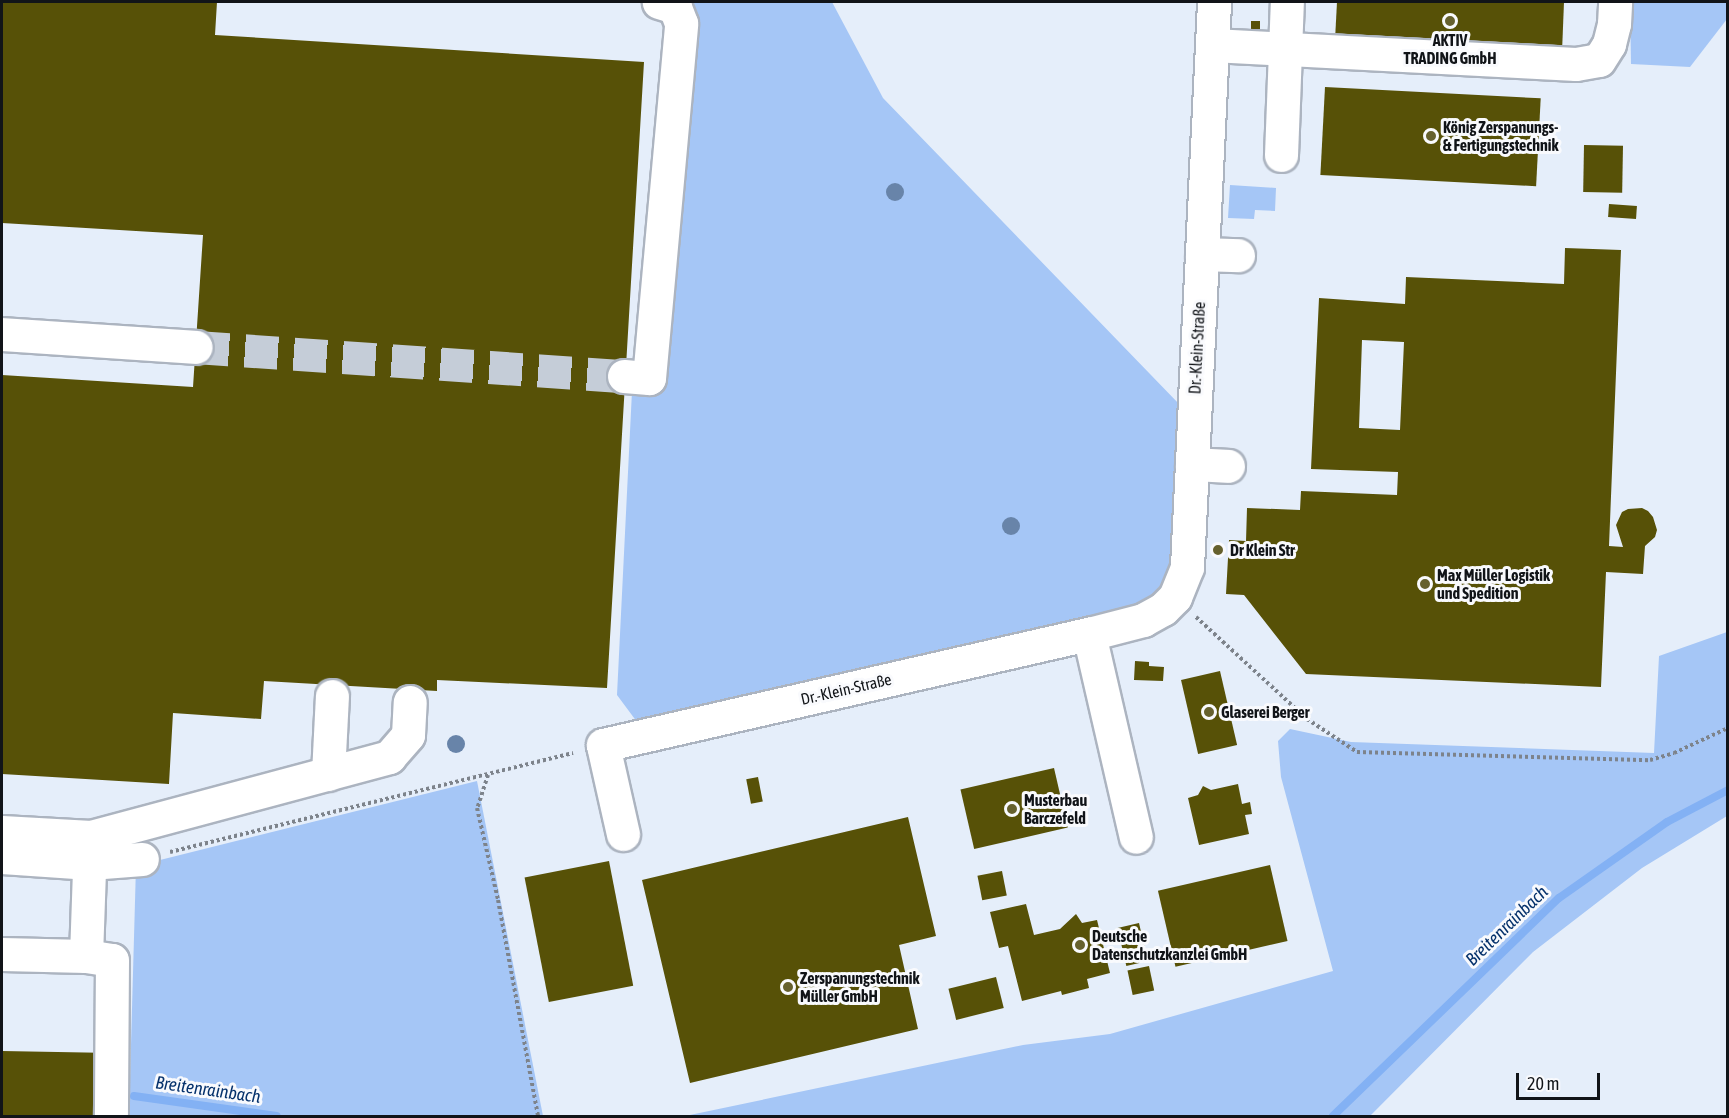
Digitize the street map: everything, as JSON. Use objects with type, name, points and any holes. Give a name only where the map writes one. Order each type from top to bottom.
[{"type":"street","points":[[624,376],[649,378],[681,23],[675,7],[659,2]]},
{"type":"street","name":"Dr.-Klein-Straße","points":[[603,745],[889,690],[1143,620],[1163,609],[1175,597],[1187,567],[1214,2]]},
{"type":"street","points":[[1281,155],[1287,2]]},
{"type":"street","points":[[1212,45],[1576,64],[1599,60],[1609,44],[1614,24],[1615,2]]},
{"type":"street","points":[[1202,254],[1238,255]]},
{"type":"street","points":[[2,334],[196,347]]},
{"type":"street","points":[[1192,464],[1228,466]]},
{"type":"street","points":[[1089,634],[1136,837]]},
{"type":"street","points":[[328,774],[332,696]]},
{"type":"street","points":[[2,857],[90,850],[328,774],[390,757],[408,735],[410,702]]},
{"type":"street","points":[[603,745],[623,834]]},
{"type":"street","points":[[2,832],[142,859]]},
{"type":"street","points":[[86,956],[90,850]]},
{"type":"street","points":[[2,954],[86,956],[112,960],[111,1116]]},
{"type":"path","points":[[1175,597],[1307,719],[1358,752],[1650,760],[1674,753],[1728,728]]},
{"type":"path","points":[[142,859],[603,745]]},
{"type":"path","points":[[488,774],[477,808],[498,900],[538,1116]]},
{"type":"shaded area","points":[[690,2],[832,2],[883,98],[1180,405],[1172,558],[1168,576],[1149,600],[1135,610],[640,726],[617,695],[632,391],[661,337],[670,338],[686,118]]},
{"type":"shaded area","points":[[1630,2],[1727,2],[1727,19],[1690,67],[1631,64]]},
{"type":"shaded area","points":[[1230,185],[1276,188],[1275,211],[1255,210],[1254,219],[1228,218]]},
{"type":"shaded area","points":[[1727,632],[1727,816],[1642,868],[1533,952],[1370,1116],[685,1116],[1023,1045],[1110,1034],[1333,971],[1281,777],[1278,741],[1290,729],[1351,742],[1654,753],[1659,656]]},
{"type":"shaded area","points":[[477,781],[543,1116],[129,1116],[136,866]]},
{"type":"building","points":[[2,2],[217,2],[215,35],[644,62],[607,688],[437,680],[437,691],[264,681],[261,719],[173,713],[169,784],[2,774],[2,375],[193,387],[203,235],[2,223]]},
{"type":"building","name":"AKTIV TRADING GmbH","points":[[1337,2],[1564,2],[1562,52],[1335,40]]},
{"type":"building","points":[[1251,21],[1260,21],[1260,34],[1251,34]]},
{"type":"building","name":"König Zerspanungs- & Fertigungstechnik","points":[[1325,87],[1541,98],[1536,186],[1320,175]]},
{"type":"building","points":[[1584,145],[1623,146],[1622,193],[1583,192]]},
{"type":"building","points":[[1609,204],[1637,206],[1636,219],[1608,217]]},
{"type":"building","points":[[1565,248],[1621,250],[1609,546],[1623,547],[1616,525],[1622,512],[1628,509],[1642,508],[1648,511],[1653,517],[1657,530],[1655,537],[1645,546],[1643,574],[1606,572],[1601,687],[1306,674],[1244,595],[1226,594],[1229,540],[1246,541],[1247,508],[1300,510],[1301,491],[1397,495],[1398,472],[1311,469],[1319,298],[1405,304],[1406,277],[1564,284]],"holes":[[[1362,340],[1404,342],[1400,430],[1359,428]]]},
{"type":"building","name":"Dr Klein Str","points":[[1214,544],[1222,544],[1222,556],[1214,556]]},
{"type":"building","points":[[1135,661],[1149,662],[1149,666],[1164,667],[1163,681],[1134,680]]},
{"type":"building","name":"Glaserei Berger","points":[[1220,671],[1237,745],[1198,754],[1181,680]]},
{"type":"building","points":[[1054,768],[1068,827],[974,849],[960,790]]},
{"type":"building","points":[[758,777],[763,802],[751,804],[746,779]]},
{"type":"building","points":[[1238,784],[1242,804],[1250,802],[1252,814],[1245,815],[1249,834],[1199,845],[1188,798],[1198,795],[1203,786],[1211,790]]},
{"type":"building","name":"Zerspanungstechnik Müller GmbH","points":[[908,817],[936,936],[899,945],[918,1029],[690,1083],[642,880]]},
{"type":"building","points":[[609,861],[633,986],[549,1002],[525,877]]},
{"type":"building","points":[[1270,865],[1288,941],[1175,967],[1158,891]]},
{"type":"building","points":[[1002,871],[1007,896],[982,900],[977,876]]},
{"type":"building","points":[[1026,904],[1034,935],[1060,929],[1076,914],[1082,923],[1097,920],[1110,973],[1087,979],[1089,988],[1062,995],[1061,991],[1022,1001],[1008,946],[999,948],[990,912]]},
{"type":"building","points":[[1139,923],[1148,961],[1126,966],[1118,928]]},
{"type":"building","points":[[1149,966],[1154,990],[1133,995],[1127,971]]},
{"type":"building","points":[[996,977],[1004,1008],[956,1020],[948,989]]},
{"type":"building","points":[[2,1051],[99,1053],[98,1116],[2,1116]]},
{"type":"waterway","name":"Breitenrainbach","points":[[1333,1116],[1559,898],[1667,822],[1728,790]]},
{"type":"waterway","name":"Breitenrainbach","points":[[134,1096],[277,1116]]},
{"type":"tunnel","points":[[196,347],[624,376]]},
{"type":"place","name":"AKTIV TRADING GmbH","points":[[1450,21]]},
{"type":"place","name":"König Zerspanungs- & Fertigungstechnik","points":[[1431,136]]},
{"type":"place","name":"Dr Klein Str","points":[[1218,550]]},
{"type":"place","name":"Max Müller Logistik und Spedition","points":[[1425,584]]},
{"type":"place","name":"Glaserei Berger","points":[[1209,712]]},
{"type":"place","name":"Musterbau Barczefeld","points":[[1012,809]]},
{"type":"place","name":"Deutsche Datenschutzkanzlei GmbH","points":[[1080,945]]},
{"type":"place","name":"Zerspanungstechnik Müller GmbH","points":[[788,987]]}]
